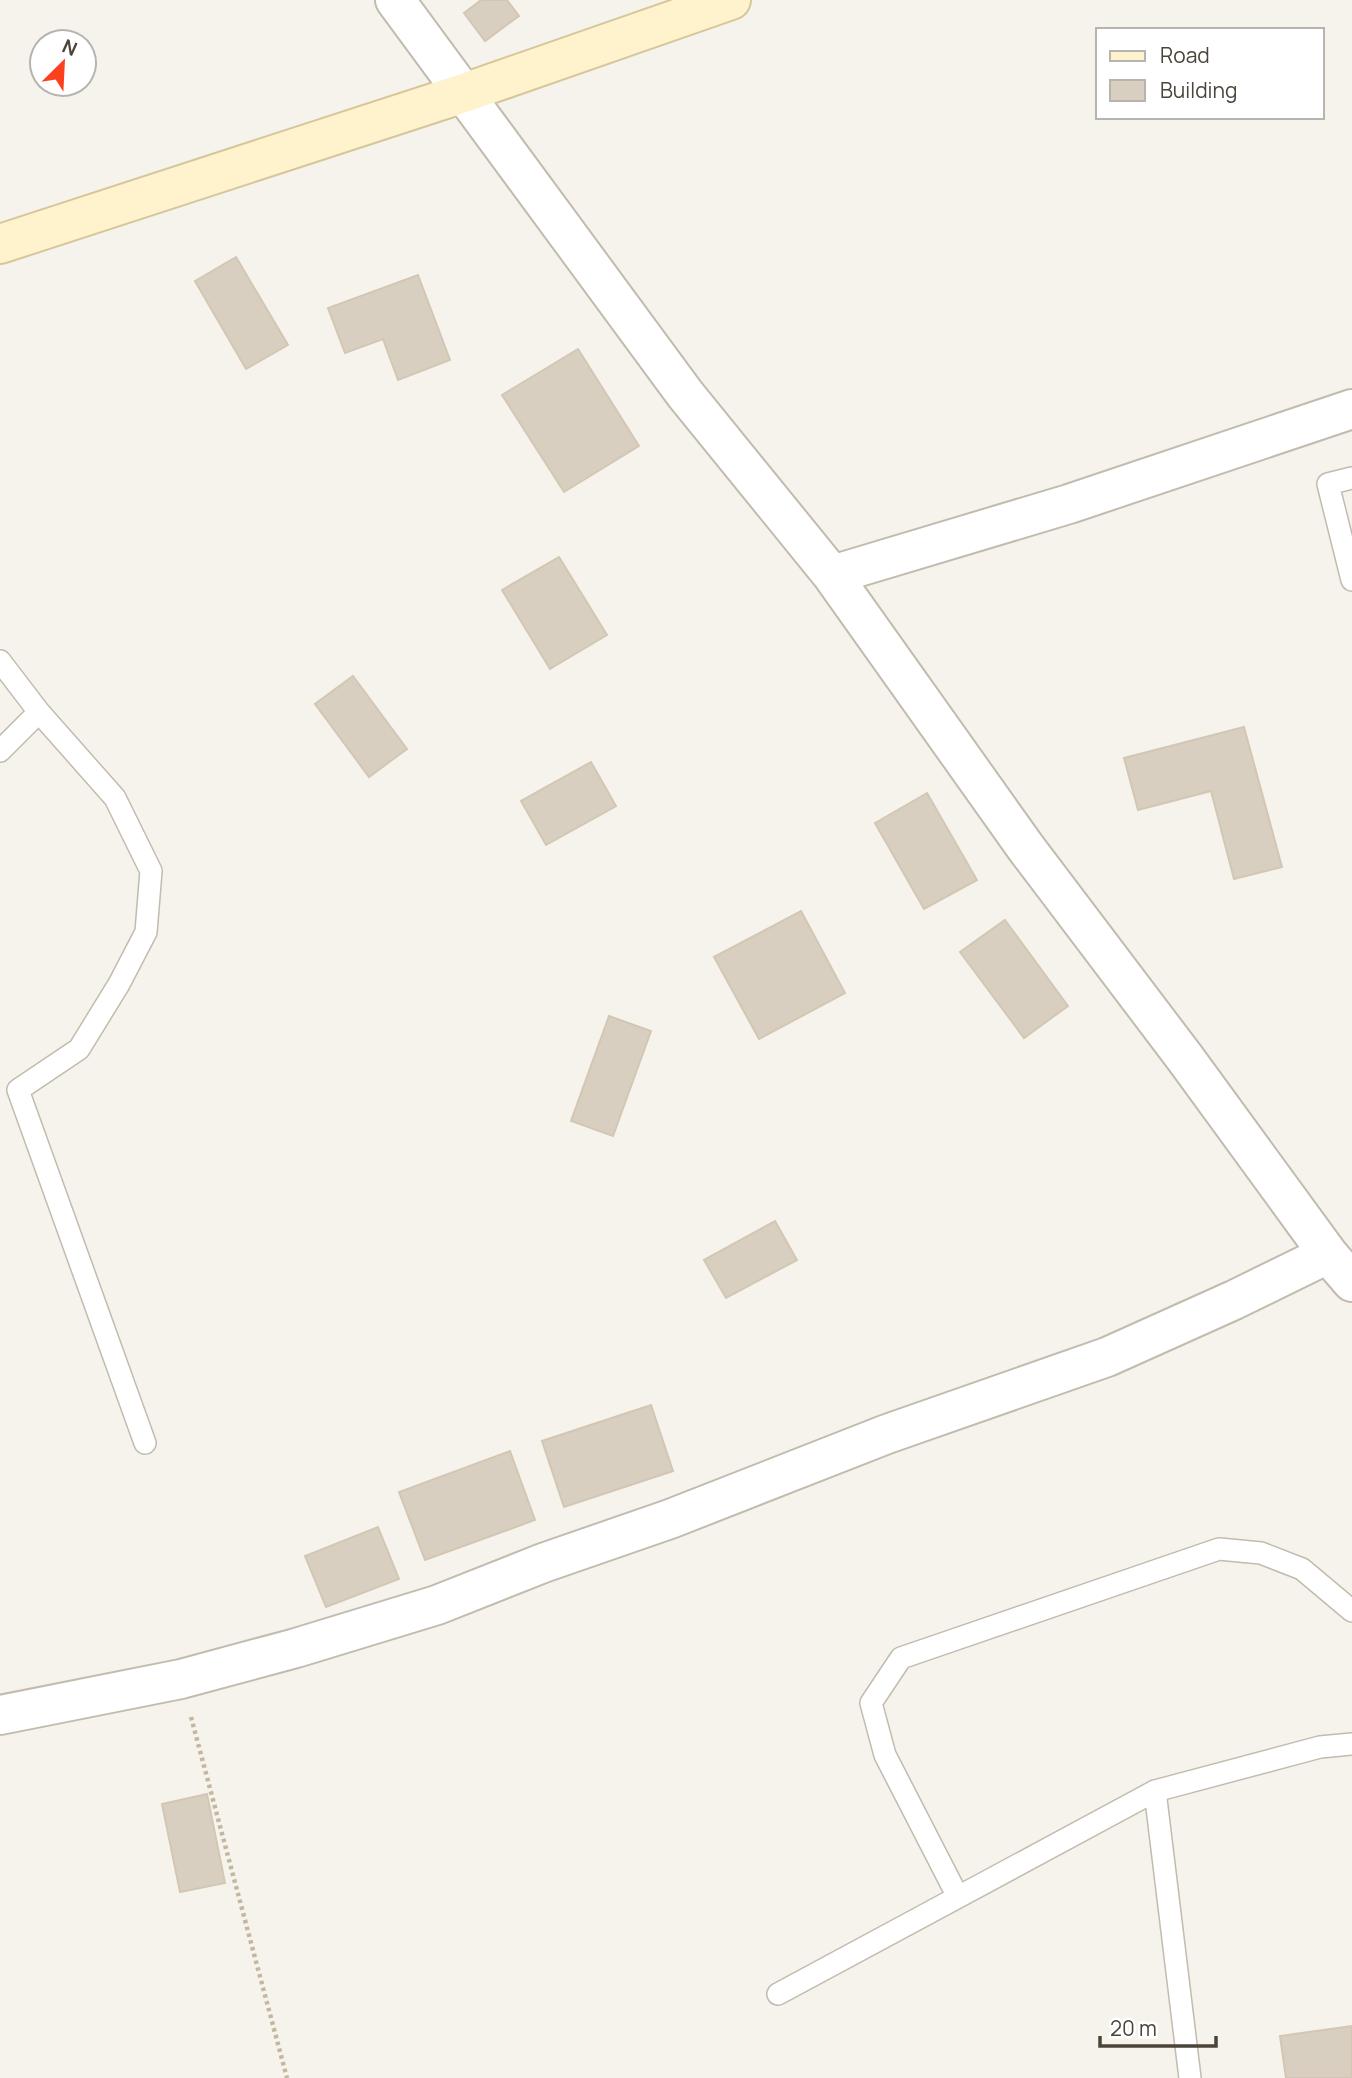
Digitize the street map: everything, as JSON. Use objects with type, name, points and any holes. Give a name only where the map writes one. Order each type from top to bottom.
[{"type":"street","points":[[0,1715],[181,1679],[296,1648],[437,1605],[543,1563],[670,1519],[887,1434],[1107,1357],[1234,1300],[1340,1268],[1026,848],[832,575],[676,383],[395,0]]},
{"type":"street","points":[[0,244],[464,93],[731,0]]},
{"type":"street","points":[[832,575],[1069,504],[1352,409]]},
{"type":"lane","points":[[1352,478],[1328,484],[1352,580]]},
{"type":"lane","points":[[0,662],[39,712],[115,799],[151,871],[146,932],[119,984],[79,1049],[9,1086],[145,1443]]},
{"type":"lane","points":[[0,751],[39,712]]},
{"type":"lane","points":[[958,1897],[885,1755],[871,1703],[901,1658],[1219,1549],[1261,1553],[1302,1569],[1352,1611]]},
{"type":"lane","points":[[778,1994],[1155,1791],[1320,1747],[1352,1744]]},
{"type":"lane","points":[[1155,1791],[1190,2078]]},
{"type":"path","points":[[181,1679],[287,2078]]},
{"type":"building","points":[[481,0],[507,0],[519,16],[485,41],[464,13]]},
{"type":"building","points":[[236,257],[288,345],[246,369],[195,281]]},
{"type":"building","points":[[418,275],[450,360],[398,380],[383,339],[345,353],[328,308]]},
{"type":"building","points":[[578,349],[639,446],[564,492],[502,395]]},
{"type":"building","points":[[559,557],[607,635],[550,669],[502,590]]},
{"type":"building","points":[[353,676],[407,749],[369,777],[315,704]]},
{"type":"building","points":[[1244,727],[1282,867],[1234,879],[1211,791],[1138,810],[1124,758]]},
{"type":"building","points":[[591,762],[616,806],[546,845],[521,801]]},
{"type":"building","points":[[927,793],[977,880],[924,909],[875,823]]},
{"type":"building","points":[[801,911],[845,993],[759,1039],[714,957]]},
{"type":"building","points":[[1005,920],[1068,1006],[1024,1038],[960,952]]},
{"type":"building","points":[[609,1016],[651,1031],[613,1136],[571,1121]]},
{"type":"building","points":[[775,1221],[797,1260],[726,1298],[704,1260]]},
{"type":"building","points":[[651,1405],[673,1471],[564,1507],[542,1441]]},
{"type":"building","points":[[510,1451],[535,1520],[425,1560],[399,1492]]},
{"type":"building","points":[[378,1527],[399,1579],[326,1607],[305,1556]]},
{"type":"building","points":[[207,1794],[225,1883],[180,1892],[162,1804]]},
{"type":"building","points":[[1352,2026],[1352,2078],[1286,2078],[1280,2036]]}]
